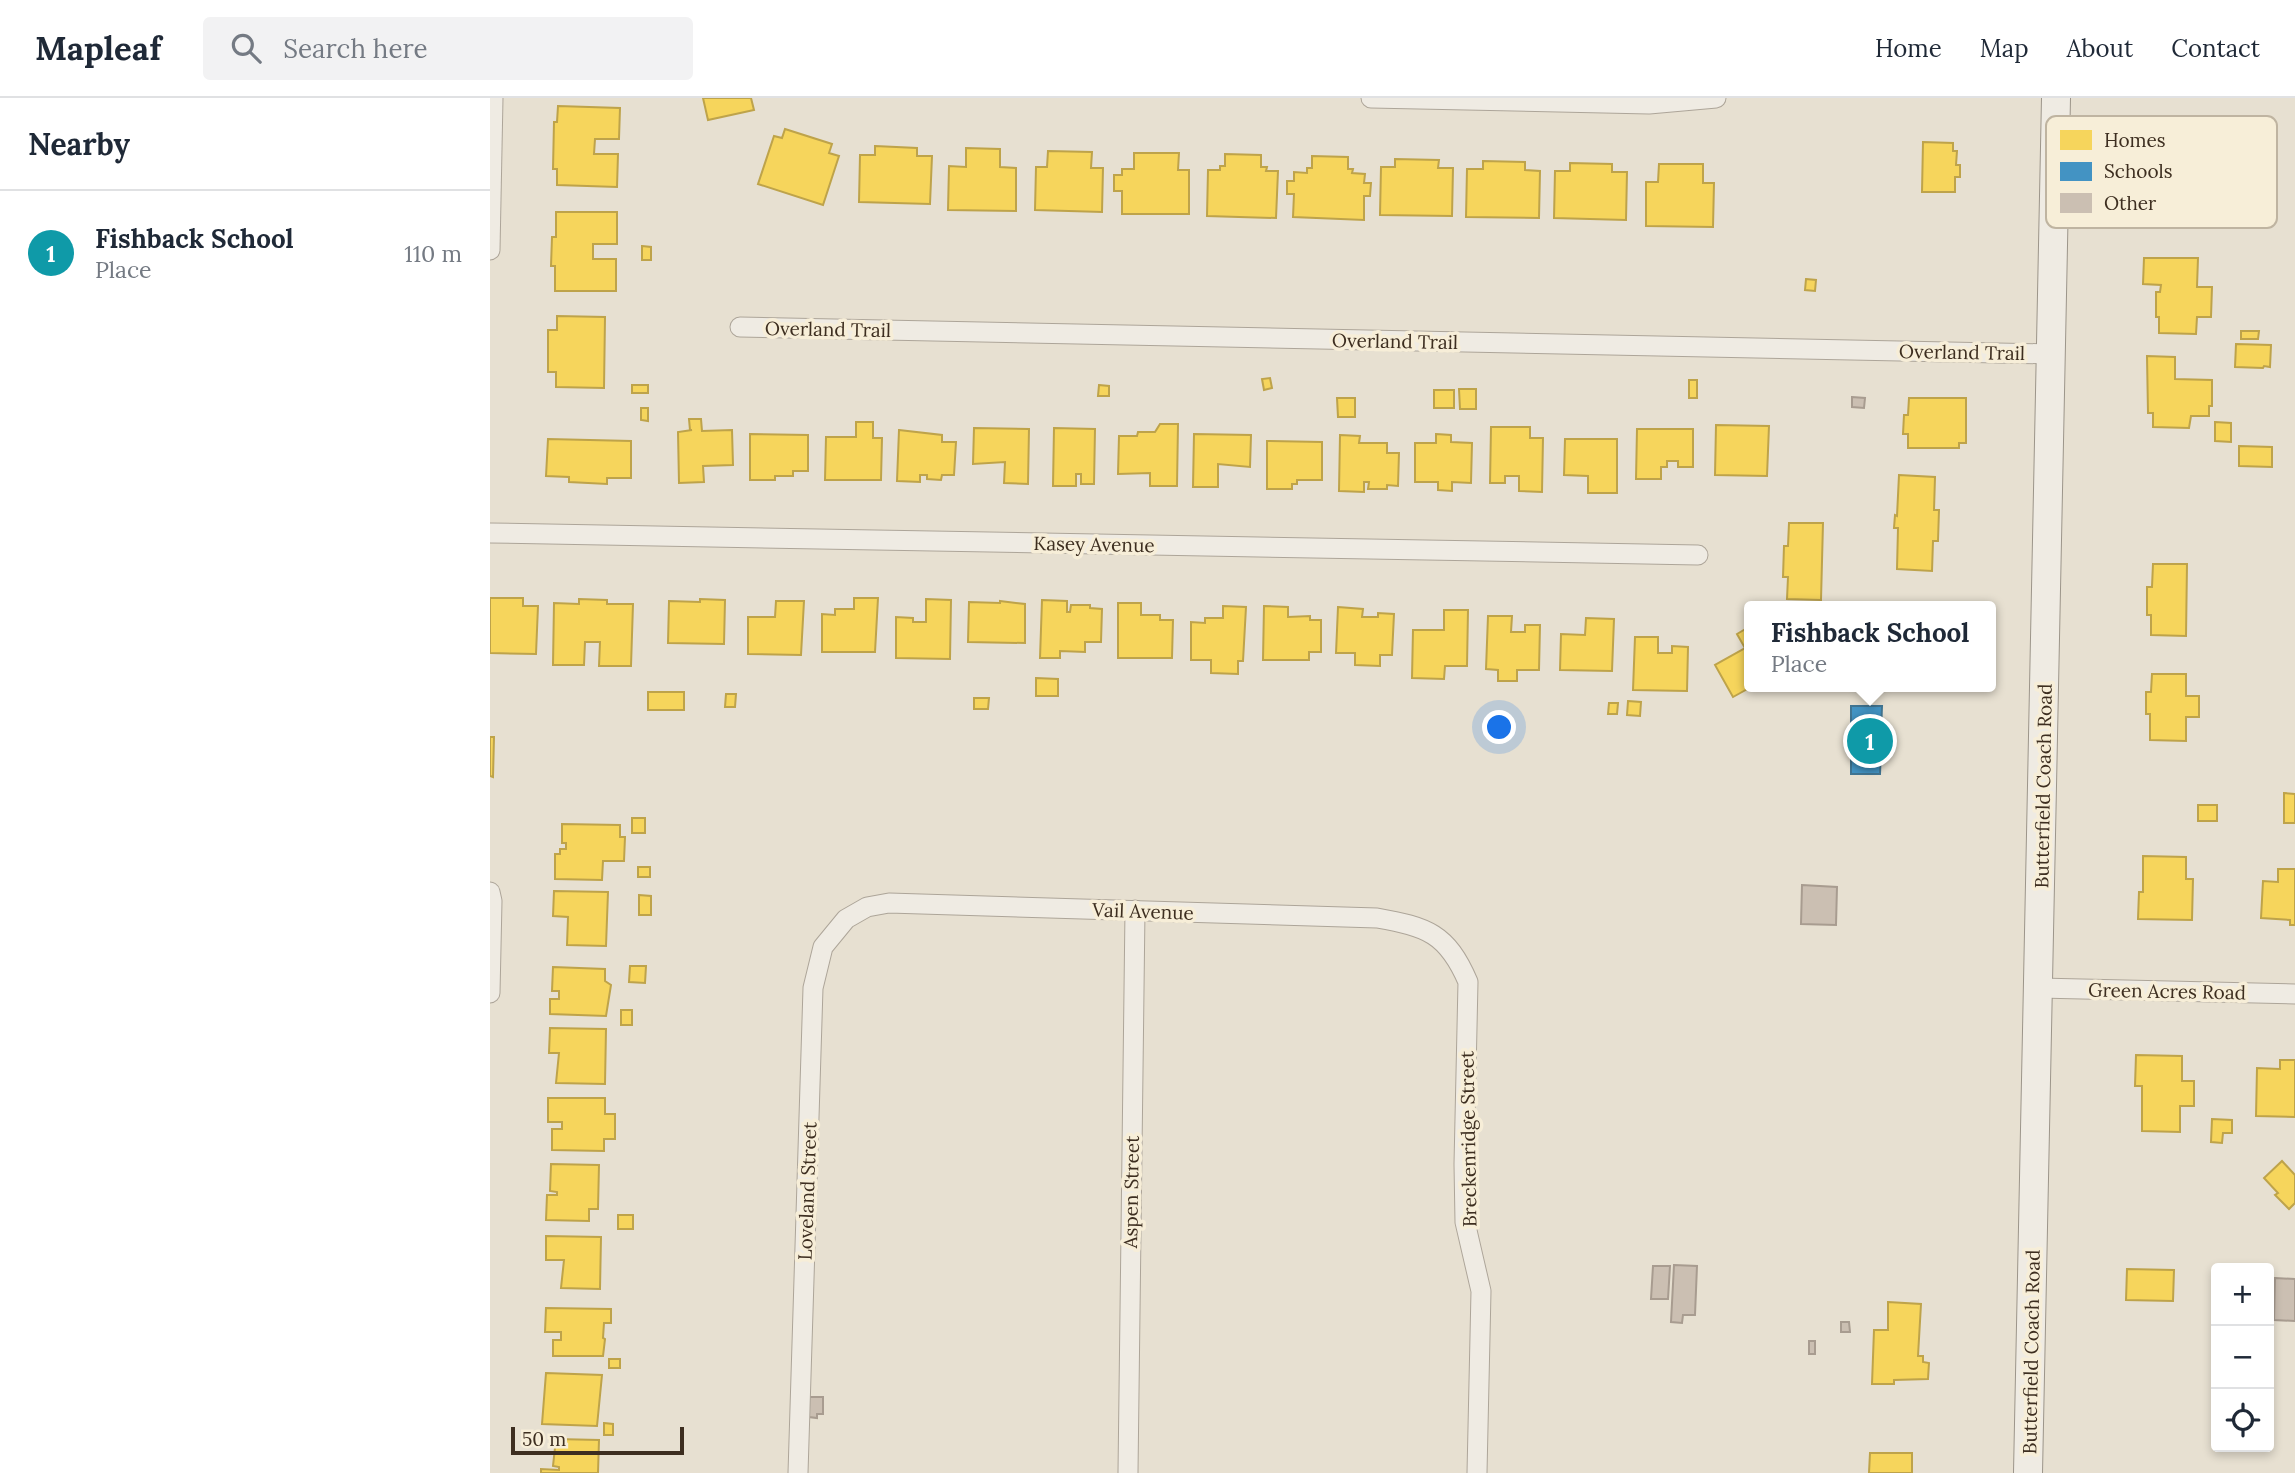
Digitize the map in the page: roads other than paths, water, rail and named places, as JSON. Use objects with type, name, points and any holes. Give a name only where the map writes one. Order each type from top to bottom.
[{"type":"main road","name":"Butterfield Coach Road","points":[[2056,98],[2056,116]]},
{"type":"main road","name":"Butterfield Coach Road","points":[[2028,1473],[2053,228]]},
{"type":"street","points":[[490,250],[493,98]]},
{"type":"street","points":[[1371,98],[1597,100],[1649,104],[1716,98]]},
{"type":"street","name":"Overland Trail","points":[[740,327],[2051,354]]},
{"type":"street","name":"Kasey Avenue","points":[[490,533],[1698,555]]},
{"type":"street","points":[[490,892],[490,993]]},
{"type":"street","name":"Vail Avenue","points":[[846,919],[867,907],[889,903],[1135,910],[1377,918],[1409,923],[1440,937]]},
{"type":"street","name":"Aspen Street","points":[[1128,1473],[1135,910]]},
{"type":"street","name":"Loveland Street","points":[[798,1473],[813,988],[823,947],[846,919]]},
{"type":"street","name":"Breckenridge Street","points":[[1440,937],[1457,957],[1468,982],[1465,1222],[1481,1291],[1477,1473]]},
{"type":"street","name":"Green Acres Road","points":[[2039,988],[2295,994]]},
{"type":"place","name":"Fishback School","points":[[1870,741]]}]
